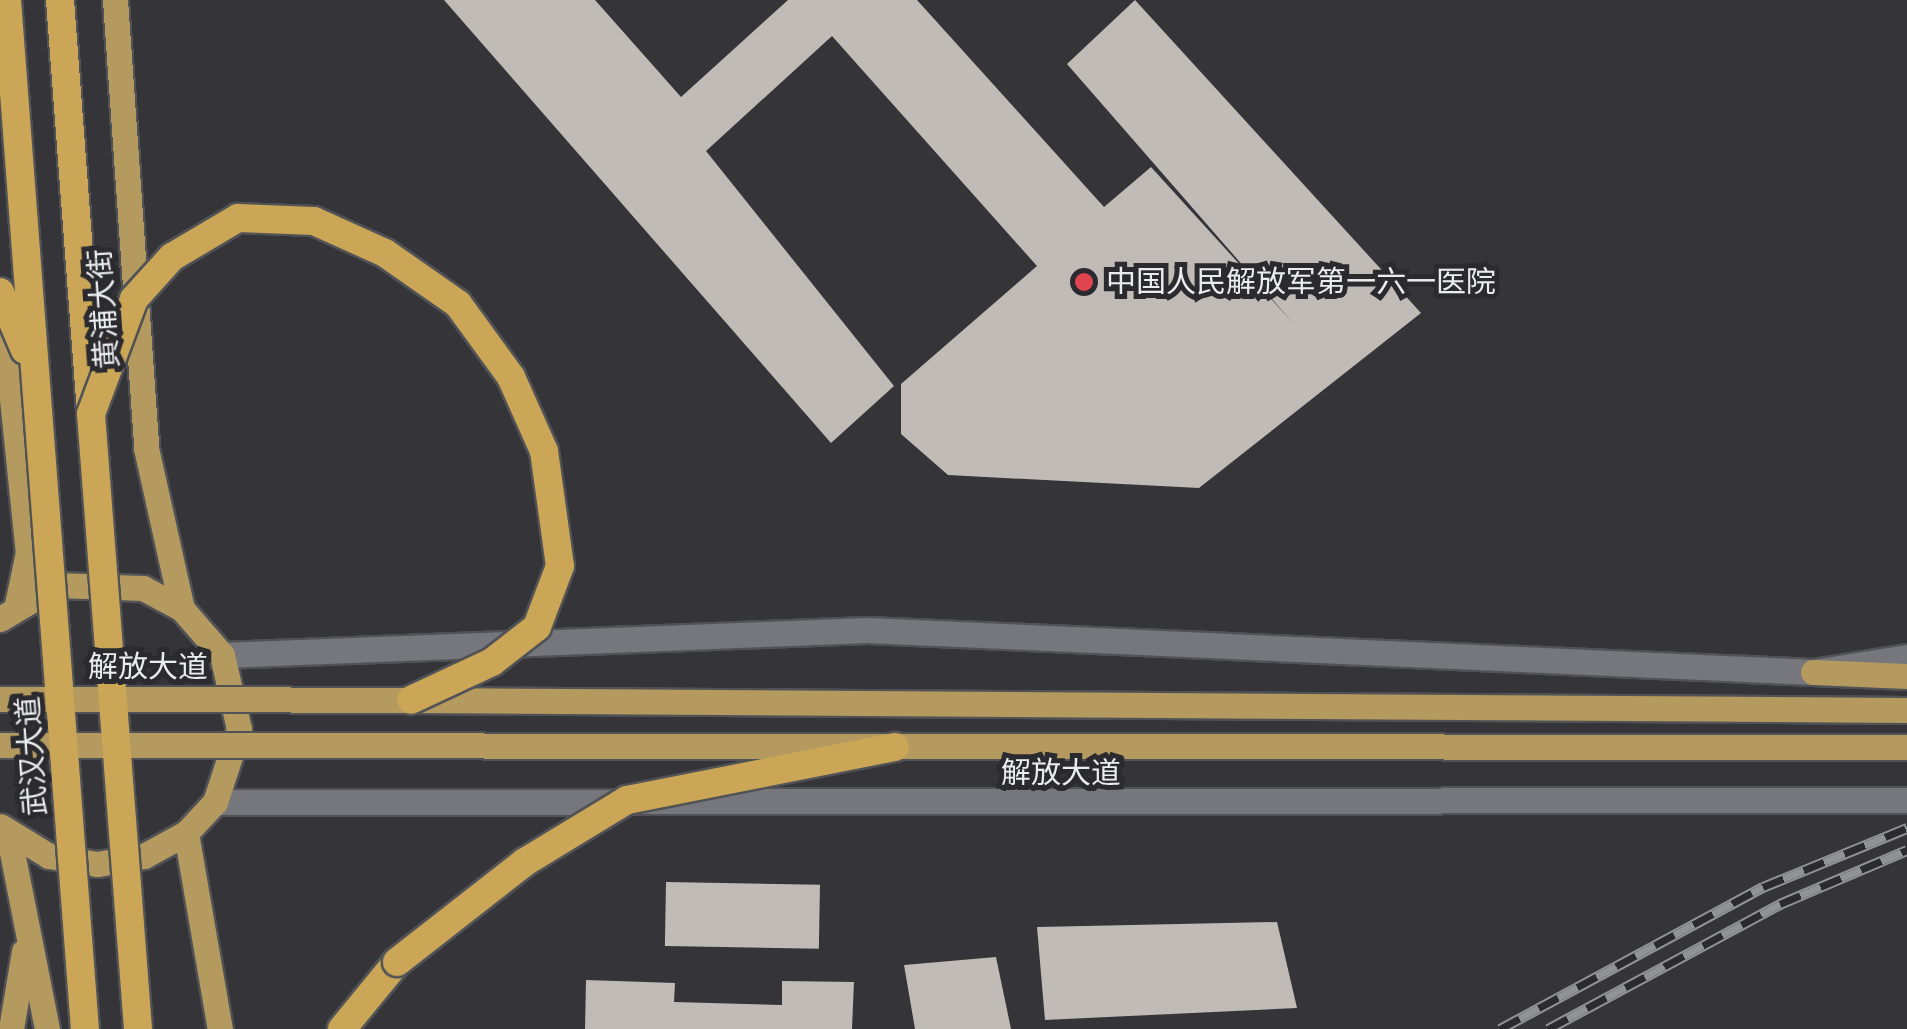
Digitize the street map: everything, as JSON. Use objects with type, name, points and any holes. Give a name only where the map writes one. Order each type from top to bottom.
[{"type":"highway","name":"武汉大道","points":[[7,0],[85,1029]]},
{"type":"highway","points":[[60,0],[138,1029]]},
{"type":"highway","points":[[91,414],[134,299],[172,257],[238,218],[314,221],[386,253],[458,304],[511,377],[544,451],[560,566],[537,627],[492,662],[411,700]]},
{"type":"highway","points":[[0,290],[36,376]]},
{"type":"highway","points":[[342,1029],[397,962],[525,862],[626,800],[894,747]]},
{"type":"main road","name":"黄浦大街","points":[[115,0],[146,448],[182,609]]},
{"type":"main road","points":[[0,290],[28,552],[8,611]]},
{"type":"main road","name":"解放大道","points":[[4,829],[49,856],[97,864],[144,856],[186,833],[215,802],[238,730],[222,655],[182,609],[100,580],[8,611]]},
{"type":"main road","name":"解放大道","points":[[222,655],[868,630],[1813,672],[1907,657]]},
{"type":"main road","points":[[1813,672],[1907,676]]},
{"type":"main road","name":"解放大道","points":[[0,699],[1907,710]]},
{"type":"main road","points":[[0,745],[1907,746]]},
{"type":"main road","name":"解放大道","points":[[215,802],[1907,800]]},
{"type":"main road","points":[[4,829],[47,1029]]},
{"type":"main road","points":[[186,833],[221,1025]]},
{"type":"main road","points":[[12,1029],[27,931]]},
{"type":"building","points":[[444,0],[595,0],[681,97],[788,0],[917,0],[1104,207],[1151,167],[1293,323],[1067,64],[1135,0],[1421,313],[1199,488],[948,475],[901,434],[901,384],[1037,266],[832,36],[706,151],[894,386],[831,443]]},
{"type":"building","points":[[666,882],[820,885],[819,949],[665,946]]},
{"type":"building","points":[[1277,922],[1297,1008],[1045,1020],[1037,927]]},
{"type":"building","points":[[996,957],[1011,1029],[915,1029],[904,965]]},
{"type":"building","points":[[586,980],[675,983],[674,1002],[782,1005],[782,981],[854,982],[852,1029],[585,1029]]},
{"type":"railway","points":[[1500,1029],[1763,887],[1907,828]]},
{"type":"railway","points":[[1548,1029],[1780,904],[1907,850]]},
{"type":"place","name":"中国人民解放军第一六一医院","points":[[1084,282]]}]
